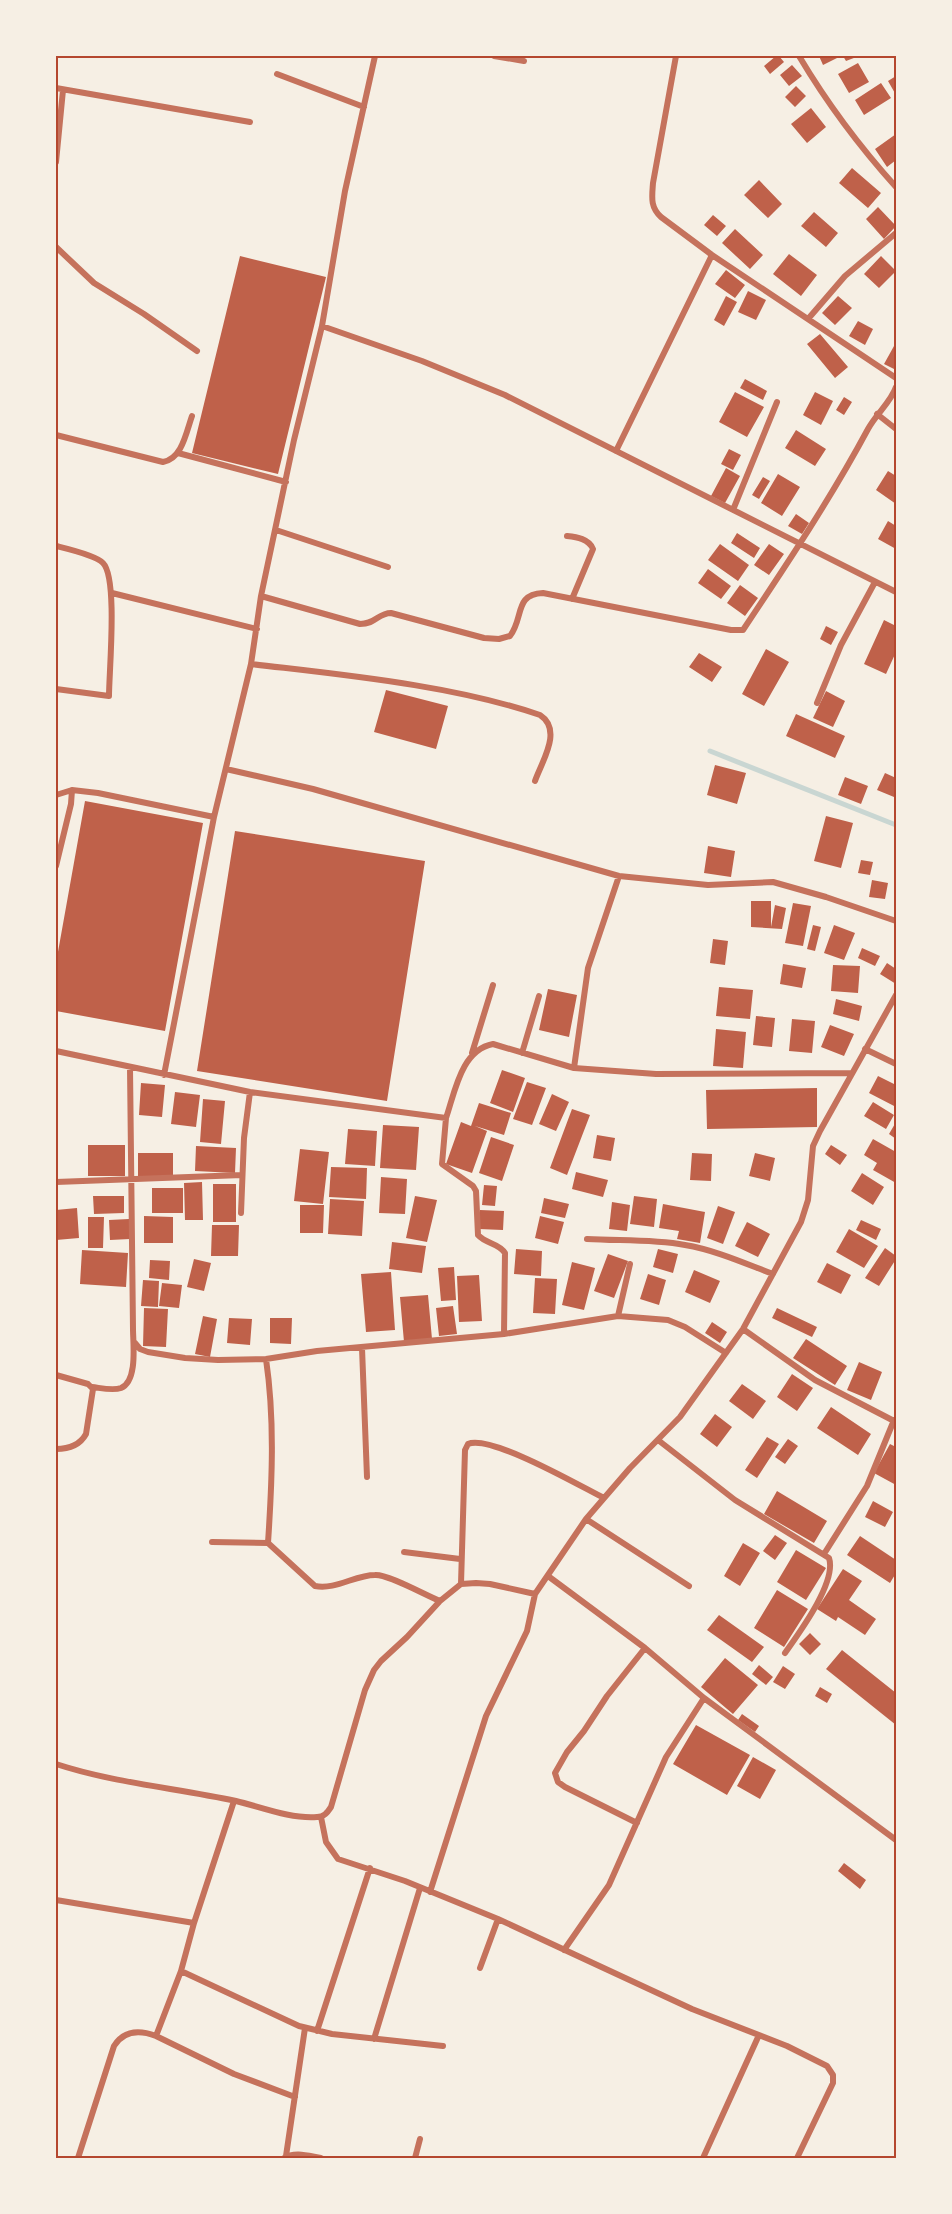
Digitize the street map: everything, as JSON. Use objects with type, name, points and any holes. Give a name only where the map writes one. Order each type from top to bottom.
[{"type":"street","points":[[164,1075],[214,817],[251,664],[261,596],[294,440],[322,326],[345,192],[375,56]]},
{"type":"street","points":[[494,56],[524,61]]},
{"type":"street","points":[[676,56],[655,172],[652,206],[661,217],[712,255],[897,378]]},
{"type":"street","points":[[799,56],[826,101],[869,158],[897,187]]},
{"type":"street","points":[[276,74],[364,107]]},
{"type":"street","points":[[56,88],[250,122]]},
{"type":"street","points":[[56,162],[63,90]]},
{"type":"street","points":[[808,319],[845,276],[897,233]]},
{"type":"street","points":[[56,247],[94,283],[197,351]]},
{"type":"street","points":[[616,451],[712,255]]},
{"type":"street","points":[[322,326],[422,360],[505,395],[897,592]]},
{"type":"street","points":[[261,596],[360,624],[372,623],[382,615],[391,613],[472,636],[492,639],[507,638],[512,634],[526,597],[543,593],[738,632],[744,630],[801,543],[853,459],[877,414],[897,387]]},
{"type":"street","points":[[733,510],[777,402]]},
{"type":"street","points":[[877,414],[897,429]]},
{"type":"street","points":[[56,435],[163,462],[174,459],[178,453],[192,417]]},
{"type":"street","points":[[178,453],[286,482]]},
{"type":"street","points":[[276,530],[388,567]]},
{"type":"street","points":[[567,536],[582,539],[591,544],[593,549],[572,599]]},
{"type":"street","points":[[56,546],[103,563],[109,571],[112,593],[109,696],[56,689]]},
{"type":"street","points":[[817,703],[842,645],[874,582]]},
{"type":"street","points":[[112,593],[257,629]]},
{"type":"street","points":[[251,664],[344,675],[443,691],[536,714],[549,724],[551,735],[535,781]]},
{"type":"street","points":[[226,769],[313,789],[619,876],[708,885],[773,882],[897,921]]},
{"type":"street","points":[[56,795],[72,790],[98,793],[214,817]]},
{"type":"street","points":[[56,866],[71,804],[72,790]]},
{"type":"street","points":[[574,1068],[588,968],[619,876]]},
{"type":"street","points":[[494,985],[478,1037],[462,1072],[446,1118],[442,1164],[473,1186],[476,1191],[478,1235],[485,1241],[498,1246],[505,1253],[504,1334]]},
{"type":"street","points":[[430,1892],[486,1716],[526,1631],[535,1594],[586,1519],[680,1417],[743,1329],[805,1210],[813,1146],[897,994]]},
{"type":"street","points":[[522,1053],[539,996]]},
{"type":"street","points":[[470,1056],[482,1046],[493,1044],[574,1068],[656,1074],[852,1073]]},
{"type":"street","points":[[865,1049],[897,1064]]},
{"type":"street","points":[[56,1051],[250,1092],[446,1118]]},
{"type":"street","points":[[56,1376],[92,1387],[116,1389],[125,1386],[133,1368],[135,1343],[130,1068]]},
{"type":"street","points":[[241,1213],[244,1138],[250,1092]]},
{"type":"street","points":[[56,1182],[242,1175]]},
{"type":"street","points":[[587,1239],[644,1240],[686,1245],[721,1254],[773,1274]]},
{"type":"street","points":[[618,1316],[630,1264]]},
{"type":"street","points":[[135,1343],[140,1349],[148,1352],[185,1358],[266,1359],[317,1351],[504,1334],[618,1316],[668,1320],[685,1327],[726,1353]]},
{"type":"street","points":[[743,1329],[815,1380],[896,1421],[867,1486],[824,1554]]},
{"type":"street","points":[[362,1348],[367,1477]]},
{"type":"street","points":[[266,1359],[271,1393],[272,1490],[268,1544]]},
{"type":"street","points":[[56,1449],[69,1447],[84,1438],[92,1387]]},
{"type":"street","points":[[658,1440],[735,1500],[824,1554],[830,1560],[830,1576],[810,1615],[785,1653]]},
{"type":"street","points":[[461,1584],[465,1450],[468,1443],[511,1451],[603,1498]]},
{"type":"street","points":[[586,1519],[689,1586]]},
{"type":"street","points":[[212,1542],[268,1544],[315,1586],[328,1587],[365,1576],[381,1575],[440,1600]]},
{"type":"street","points":[[404,1552],[460,1559]]},
{"type":"street","points":[[548,1576],[645,1648],[704,1698],[897,1840]]},
{"type":"street","points":[[56,1764],[91,1775],[234,1801],[303,1817],[321,1817],[331,1808],[356,1719],[374,1670],[440,1600],[461,1584],[483,1584],[535,1594]]},
{"type":"street","points":[[637,1822],[565,1787],[558,1782],[555,1773],[607,1695],[645,1648]]},
{"type":"street","points":[[564,1950],[609,1885],[666,1757],[704,1698]]},
{"type":"street","points":[[156,2036],[181,1971],[194,1923],[234,1801]]},
{"type":"street","points":[[321,1817],[326,1842],[334,1856],[345,1862],[370,1868],[498,1919],[692,2009],[787,2046],[827,2066],[833,2075],[833,2083],[797,2158]]},
{"type":"street","points":[[316,2031],[370,1868]]},
{"type":"street","points":[[374,2039],[420,1888]]},
{"type":"street","points":[[56,1900],[194,1923]]},
{"type":"street","points":[[480,1968],[498,1919]]},
{"type":"street","points":[[181,1971],[305,2028],[374,2039],[443,2046]]},
{"type":"street","points":[[305,2028],[285,2157],[297,2154],[321,2158]]},
{"type":"street","points":[[78,2158],[114,2046],[126,2034],[139,2032],[156,2036],[234,2074],[295,2097]]},
{"type":"street","points":[[704,2158],[759,2035]]},
{"type":"street","points":[[415,2158],[420,2139]]},
{"type":"building","points":[[776,56],[784,62],[770,74],[764,66]]},
{"type":"building","points":[[819,56],[841,56],[823,65]]},
{"type":"building","points":[[843,56],[859,56],[846,61]]},
{"type":"building","points":[[858,63],[869,82],[849,93],[838,74]]},
{"type":"building","points":[[792,65],[802,76],[789,86],[780,75]]},
{"type":"building","points":[[896,76],[896,95],[888,81]]},
{"type":"building","points":[[881,83],[891,98],[864,115],[855,100]]},
{"type":"building","points":[[796,86],[806,96],[795,107],[785,97]]},
{"type":"building","points":[[811,108],[826,127],[807,143],[791,124]]},
{"type":"building","points":[[896,134],[896,160],[887,167],[875,149]]},
{"type":"building","points":[[852,168],[881,193],[868,208],[839,183]]},
{"type":"building","points":[[759,180],[782,204],[768,218],[744,195]]},
{"type":"building","points":[[878,207],[896,226],[884,239],[866,219]]},
{"type":"building","points":[[814,212],[838,233],[826,247],[801,226]]},
{"type":"building","points":[[713,215],[726,226],[717,236],[704,225]]},
{"type":"building","points":[[735,229],[763,255],[750,269],[722,243]]},
{"type":"building","points":[[789,254],[817,275],[801,296],[773,274]]},
{"type":"building","points":[[240,256],[326,277],[278,474],[192,453]]},
{"type":"building","points":[[881,256],[896,271],[879,288],[864,274]]},
{"type":"building","points":[[726,270],[745,285],[735,298],[715,284]]},
{"type":"building","points":[[748,291],[766,300],[756,320],[738,312]]},
{"type":"building","points":[[726,296],[737,302],[724,326],[714,320]]},
{"type":"building","points":[[838,296],[852,308],[835,325],[822,313]]},
{"type":"building","points":[[858,321],[873,329],[865,345],[849,336]]},
{"type":"building","points":[[820,334],[848,367],[835,378],[807,344]]},
{"type":"building","points":[[894,346],[896,347],[896,370],[884,364]]},
{"type":"building","points":[[745,379],[767,391],[763,400],[740,388]]},
{"type":"building","points":[[735,392],[764,407],[747,437],[719,422]]},
{"type":"building","points":[[815,392],[833,401],[821,425],[803,415]]},
{"type":"building","points":[[844,397],[852,402],[844,415],[836,410]]},
{"type":"building","points":[[796,430],[826,449],[815,466],[785,448]]},
{"type":"building","points":[[729,449],[741,455],[733,470],[721,464]]},
{"type":"building","points":[[726,468],[740,476],[725,503],[711,496]]},
{"type":"building","points":[[888,471],[896,476],[896,504],[876,490]]},
{"type":"building","points":[[778,474],[800,487],[782,516],[761,503]]},
{"type":"building","points":[[763,477],[770,481],[759,499],[752,495]]},
{"type":"building","points":[[796,514],[809,523],[802,534],[788,526]]},
{"type":"building","points":[[888,521],[896,526],[896,549],[878,539]]},
{"type":"building","points":[[737,533],[760,548],[754,558],[731,543]]},
{"type":"building","points":[[720,544],[749,565],[738,581],[708,560]]},
{"type":"building","points":[[769,544],[784,554],[769,575],[754,565]]},
{"type":"building","points":[[708,569],[731,586],[721,599],[698,583]]},
{"type":"building","points":[[740,585],[758,598],[745,616],[727,603]]},
{"type":"building","points":[[884,620],[896,626],[896,652],[886,674],[864,664]]},
{"type":"building","points":[[826,626],[838,632],[831,645],[820,639]]},
{"type":"building","points":[[766,649],[789,662],[764,706],[742,694]]},
{"type":"building","points":[[699,653],[722,667],[712,682],[689,667]]},
{"type":"building","points":[[386,690],[448,706],[436,749],[374,732]]},
{"type":"building","points":[[826,691],[845,701],[833,727],[813,718]]},
{"type":"building","points":[[796,714],[845,736],[835,758],[786,736]]},
{"type":"building","points":[[715,765],[746,773],[737,804],[707,795]]},
{"type":"building","points":[[885,773],[896,778],[894,797],[877,790]]},
{"type":"building","points":[[845,777],[868,786],[861,804],[838,795]]},
{"type":"building","points":[[85,801],[203,823],[165,1031],[56,1011],[56,963]]},
{"type":"building","points":[[826,816],[853,823],[841,868],[814,861]]},
{"type":"building","points":[[235,831],[425,861],[387,1101],[197,1071]]},
{"type":"building","points":[[708,846],[735,851],[731,877],[704,873]]},
{"type":"building","points":[[861,860],[873,862],[870,875],[858,873]]},
{"type":"building","points":[[872,880],[888,883],[885,899],[869,897]]},
{"type":"building","points":[[751,901],[771,901],[771,927],[775,905],[786,908],[782,929],[751,927]]},
{"type":"building","points":[[793,903],[811,906],[803,946],[785,943]]},
{"type":"building","points":[[813,925],[821,927],[815,951],[807,949]]},
{"type":"building","points":[[834,925],[855,933],[844,960],[824,953]]},
{"type":"building","points":[[713,939],[728,941],[725,965],[710,963]]},
{"type":"building","points":[[862,948],[880,956],[875,966],[858,958]]},
{"type":"building","points":[[887,963],[896,969],[896,984],[880,974]]},
{"type":"building","points":[[783,964],[806,968],[802,988],[780,984]]},
{"type":"building","points":[[833,965],[860,966],[858,993],[831,991]]},
{"type":"building","points":[[719,987],[753,990],[750,1019],[716,1016]]},
{"type":"building","points":[[548,989],[577,995],[569,1037],[539,1030]]},
{"type":"building","points":[[836,999],[862,1006],[859,1021],[833,1014]]},
{"type":"building","points":[[756,1016],[775,1018],[772,1047],[753,1045]]},
{"type":"building","points":[[792,1019],[815,1021],[812,1053],[789,1051]]},
{"type":"building","points":[[830,1025],[854,1034],[844,1056],[821,1047]]},
{"type":"building","points":[[716,1029],[746,1032],[743,1068],[713,1066]]},
{"type":"building","points":[[502,1070],[525,1078],[513,1112],[490,1103]]},
{"type":"building","points":[[878,1076],[896,1085],[896,1107],[869,1093]]},
{"type":"building","points":[[527,1082],[546,1088],[532,1125],[513,1119]]},
{"type":"building","points":[[141,1083],[165,1085],[162,1117],[139,1115]]},
{"type":"building","points":[[817,1088],[817,1127],[707,1129],[706,1090]]},
{"type":"building","points":[[175,1092],[200,1095],[196,1127],[171,1124]]},
{"type":"building","points":[[552,1094],[569,1102],[556,1131],[539,1124]]},
{"type":"building","points":[[203,1099],[225,1101],[221,1144],[200,1142]]},
{"type":"building","points":[[873,1102],[894,1115],[886,1129],[864,1116]]},
{"type":"building","points":[[479,1103],[511,1113],[504,1135],[475,1126],[487,1131],[472,1173],[446,1164],[461,1122],[471,1126]]},
{"type":"building","points":[[572,1109],[590,1115],[567,1175],[550,1168]]},
{"type":"building","points":[[896,1122],[896,1139],[889,1134]]},
{"type":"building","points":[[383,1125],[419,1127],[416,1170],[380,1168]]},
{"type":"building","points":[[348,1129],[377,1131],[375,1166],[345,1164]]},
{"type":"building","points":[[597,1135],[615,1138],[611,1161],[593,1158]]},
{"type":"building","points":[[491,1137],[514,1145],[502,1181],[479,1173]]},
{"type":"building","points":[[873,1139],[896,1152],[896,1183],[873,1170],[877,1163],[864,1155]]},
{"type":"building","points":[[88,1145],[125,1145],[125,1176],[88,1176]]},
{"type":"building","points":[[831,1145],[847,1155],[840,1165],[825,1154]]},
{"type":"building","points":[[196,1146],[236,1148],[235,1173],[195,1171]]},
{"type":"building","points":[[300,1149],[329,1152],[323,1204],[294,1201]]},
{"type":"building","points":[[138,1153],[173,1153],[173,1177],[138,1177]]},
{"type":"building","points":[[692,1153],[712,1154],[711,1181],[690,1180]]},
{"type":"building","points":[[755,1153],[775,1158],[770,1181],[749,1176]]},
{"type":"building","points":[[331,1167],[367,1168],[366,1199],[329,1197]]},
{"type":"building","points":[[576,1172],[608,1180],[603,1197],[572,1189]]},
{"type":"building","points":[[862,1173],[884,1187],[873,1205],[851,1191]]},
{"type":"building","points":[[381,1177],[407,1179],[405,1214],[379,1213]]},
{"type":"building","points":[[202,1182],[203,1220],[185,1220],[184,1183]]},
{"type":"building","points":[[213,1184],[236,1184],[236,1222],[213,1222]]},
{"type":"building","points":[[484,1185],[497,1186],[495,1206],[482,1205]]},
{"type":"building","points":[[152,1188],[183,1188],[183,1213],[152,1213]]},
{"type":"building","points":[[93,1196],[124,1196],[124,1213],[94,1214]]},
{"type":"building","points":[[415,1196],[437,1200],[427,1242],[406,1238]]},
{"type":"building","points":[[634,1196],[657,1199],[654,1227],[630,1224]]},
{"type":"building","points":[[544,1198],[569,1204],[565,1218],[541,1213]]},
{"type":"building","points":[[330,1199],[364,1201],[362,1236],[328,1234]]},
{"type":"building","points":[[612,1202],[630,1205],[627,1231],[609,1229]]},
{"type":"building","points":[[663,1204],[705,1212],[700,1243],[677,1239],[679,1231],[659,1228]]},
{"type":"building","points":[[300,1205],[324,1205],[323,1233],[300,1233]]},
{"type":"building","points":[[718,1206],[735,1212],[723,1244],[707,1238]]},
{"type":"building","points":[[77,1208],[79,1238],[56,1240],[56,1210]]},
{"type":"building","points":[[480,1210],[504,1211],[503,1230],[479,1229]]},
{"type":"building","points":[[144,1216],[173,1217],[173,1243],[144,1243]]},
{"type":"building","points":[[540,1216],[564,1222],[558,1244],[535,1238]]},
{"type":"building","points":[[88,1217],[104,1217],[103,1248],[88,1248]]},
{"type":"building","points":[[129,1219],[130,1239],[110,1240],[109,1220]]},
{"type":"building","points":[[861,1220],[881,1229],[876,1240],[856,1230]]},
{"type":"building","points":[[747,1222],[770,1234],[758,1257],[735,1246]]},
{"type":"building","points":[[212,1225],[239,1225],[238,1256],[211,1256]]},
{"type":"building","points":[[849,1229],[878,1246],[864,1268],[836,1252]]},
{"type":"building","points":[[392,1242],[426,1246],[422,1273],[389,1269]]},
{"type":"building","points":[[885,1248],[896,1256],[896,1259],[879,1286],[865,1278]]},
{"type":"building","points":[[516,1249],[542,1251],[541,1276],[514,1274]]},
{"type":"building","points":[[658,1249],[678,1254],[673,1273],[653,1267]]},
{"type":"building","points":[[82,1250],[128,1253],[126,1287],[80,1284]]},
{"type":"building","points":[[608,1254],[628,1261],[614,1298],[594,1291]]},
{"type":"building","points":[[194,1259],[211,1263],[204,1291],[187,1287]]},
{"type":"building","points":[[150,1260],[170,1261],[169,1280],[149,1278]]},
{"type":"building","points":[[572,1262],[595,1268],[584,1310],[562,1305]]},
{"type":"building","points":[[827,1263],[851,1275],[841,1294],[817,1282]]},
{"type":"building","points":[[454,1267],[456,1300],[441,1301],[438,1268]]},
{"type":"building","points":[[694,1270],[720,1281],[710,1303],[685,1292]]},
{"type":"building","points":[[391,1272],[395,1330],[366,1332],[361,1274]]},
{"type":"building","points":[[648,1274],[666,1280],[659,1305],[640,1299]]},
{"type":"building","points":[[479,1275],[482,1321],[459,1322],[457,1276]]},
{"type":"building","points":[[535,1278],[557,1279],[555,1314],[533,1313]]},
{"type":"building","points":[[143,1280],[159,1281],[158,1307],[141,1306]]},
{"type":"building","points":[[162,1283],[182,1285],[179,1308],[159,1306]]},
{"type":"building","points":[[428,1295],[432,1339],[404,1342],[400,1297]]},
{"type":"building","points":[[453,1306],[457,1334],[439,1336],[436,1308]]},
{"type":"building","points":[[144,1308],[168,1309],[166,1347],[143,1346]]},
{"type":"building","points":[[777,1308],[817,1327],[812,1337],[772,1318]]},
{"type":"building","points":[[203,1316],[217,1319],[210,1357],[195,1354]]},
{"type":"building","points":[[229,1318],[252,1319],[250,1345],[227,1343]]},
{"type":"building","points":[[270,1318],[292,1318],[291,1344],[270,1343]]},
{"type":"building","points":[[712,1322],[727,1332],[720,1343],[705,1333]]},
{"type":"building","points":[[806,1339],[847,1366],[835,1385],[793,1358]]},
{"type":"building","points":[[859,1362],[882,1372],[871,1400],[847,1390]]},
{"type":"building","points":[[792,1374],[813,1388],[797,1411],[777,1397]]},
{"type":"building","points":[[742,1384],[766,1401],[753,1419],[729,1401]]},
{"type":"building","points":[[831,1407],[871,1434],[858,1455],[817,1428]]},
{"type":"building","points":[[715,1414],[732,1427],[717,1447],[700,1434]]},
{"type":"building","points":[[767,1437],[779,1444],[757,1478],[745,1470]]},
{"type":"building","points":[[788,1439],[798,1446],[785,1464],[775,1457]]},
{"type":"building","points":[[890,1444],[896,1447],[896,1485],[874,1473]]},
{"type":"building","points":[[777,1491],[827,1521],[814,1543],[764,1514]]},
{"type":"building","points":[[873,1501],[893,1512],[885,1527],[865,1517]]},
{"type":"building","points":[[775,1535],[787,1543],[775,1560],[763,1551]]},
{"type":"building","points":[[860,1536],[896,1560],[896,1573],[890,1583],[847,1555]]},
{"type":"building","points":[[743,1543],[760,1553],[740,1586],[724,1576]]},
{"type":"building","points":[[796,1550],[826,1568],[806,1600],[777,1582]]},
{"type":"building","points":[[843,1569],[862,1581],[849,1600],[876,1619],[865,1635],[838,1617],[836,1621],[817,1609]]},
{"type":"building","points":[[777,1590],[808,1609],[784,1647],[754,1628]]},
{"type":"building","points":[[719,1615],[764,1647],[752,1662],[707,1630]]},
{"type":"building","points":[[810,1633],[821,1644],[810,1655],[799,1644]]},
{"type":"building","points":[[842,1650],[896,1693],[896,1725],[826,1669]]},
{"type":"building","points":[[725,1658],[758,1685],[733,1714],[701,1687]]},
{"type":"building","points":[[759,1665],[773,1677],[766,1685],[752,1674]]},
{"type":"building","points":[[783,1666],[795,1674],[785,1689],[773,1682]]},
{"type":"building","points":[[820,1687],[832,1694],[827,1703],[815,1696]]},
{"type":"building","points":[[742,1714],[759,1726],[755,1732],[738,1720]]},
{"type":"building","points":[[696,1725],[750,1755],[727,1795],[673,1764]]},
{"type":"building","points":[[753,1757],[776,1770],[760,1799],[737,1786]]},
{"type":"building","points":[[844,1863],[866,1880],[860,1889],[838,1871]]},
{"type":"waterway","points":[[710,751],[896,825]]}]
